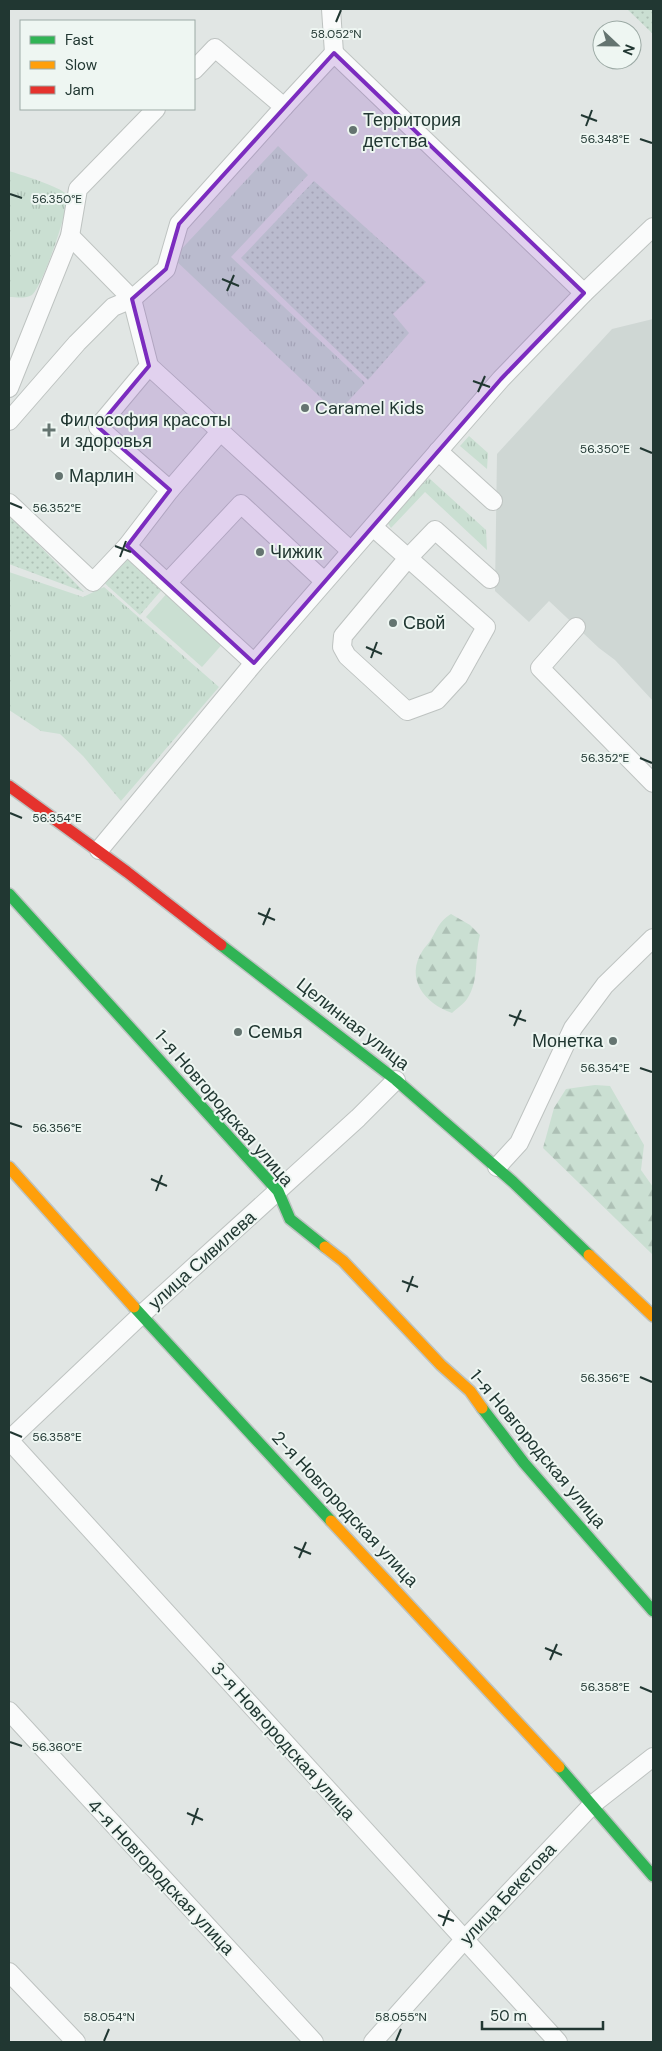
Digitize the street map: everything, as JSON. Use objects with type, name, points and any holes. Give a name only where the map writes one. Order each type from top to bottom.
[{"type":"street","points":[[331,9],[334,54],[584,293]]},
{"type":"street","points":[[195,69],[215,48],[284,107]]},
{"type":"street","points":[[9,421],[77,343],[113,307],[132,299],[166,269],[179,224],[334,54]]},
{"type":"street","points":[[9,388],[70,236],[78,189],[155,110]]},
{"type":"street","points":[[99,850],[254,663],[501,379],[584,293],[653,227]]},
{"type":"street","points":[[70,236],[132,299],[148,366],[351,551]]},
{"type":"street","points":[[148,366],[98,427],[170,490]]},
{"type":"street","points":[[9,503],[92,582],[127,546],[170,490],[220,432]]},
{"type":"street","points":[[438,451],[492,502]]},
{"type":"street","points":[[168,582],[241,504],[324,581]]},
{"type":"street","points":[[373,526],[408,558],[486,627],[458,677],[437,700],[407,712],[347,656],[342,647],[343,636],[408,558],[435,530],[490,579]]},
{"type":"street","points":[[127,546],[254,663]]},
{"type":"street","points":[[576,627],[540,668],[653,783]]},
{"type":"street","name":"Целинная улица","points":[[9,786],[99,850],[396,1080],[497,1167],[653,1316]]},
{"type":"street","name":"1-я Новгородская улица","points":[[9,894],[278,1191],[290,1219],[343,1261],[441,1366],[470,1391],[524,1463],[653,1611]]},
{"type":"street","points":[[497,1167],[519,1143],[573,1028],[605,985],[653,938]]},
{"type":"street","name":"улица Сивилева","points":[[9,1440],[141,1315],[358,1118],[396,1080]]},
{"type":"street","name":"2-я Новгородская улица","points":[[9,1167],[141,1315],[593,1804],[653,1876]]},
{"type":"street","name":"3-я Новгородская улица","points":[[9,1440],[558,2042]]},
{"type":"street","name":"4-я Новгородская улица","points":[[9,1711],[314,2042]]},
{"type":"street","name":"улица Бекетова","points":[[373,2042],[464,1940],[593,1804],[653,1757]]},
{"type":"street","points":[[9,1972],[76,2042]]},
{"type":"highlighted area","points":[[334,53],[584,293],[501,379],[254,663],[127,546],[170,490],[98,427],[149,366],[132,299],[166,269],[179,224]]},
{"type":"shaded area","points":[[653,319],[653,701],[615,660],[599,648],[549,601],[529,622],[495,591],[497,454],[612,329]]},
{"type":"green space","points":[[653,9],[653,34],[642,23],[642,20],[638,20],[628,10]]},
{"type":"green space","points":[[278,146],[308,175],[231,257],[365,383],[337,413],[173,258]]},
{"type":"green space","points":[[9,171],[63,191],[66,194],[67,201],[60,229],[42,278],[32,295],[23,297],[9,297]]},
{"type":"green space","points":[[314,181],[426,282],[393,314],[409,333],[368,380],[241,258]]},
{"type":"green space","points":[[469,436],[488,453],[487,469],[460,446]]},
{"type":"green space","points":[[429,478],[486,530],[487,550],[425,492],[391,528],[387,522],[390,514]]},
{"type":"green space","points":[[9,514],[84,592],[9,564]]},
{"type":"green space","points":[[127,550],[166,585],[140,615],[100,579]]},
{"type":"green space","points":[[9,572],[83,597],[104,587],[219,687],[121,801],[83,756],[60,734],[41,731],[9,710]]},
{"type":"green space","points":[[169,591],[225,641],[202,667],[146,617]]},
{"type":"green space","points":[[451,914],[470,925],[480,935],[474,984],[466,1001],[452,1013],[433,1003],[420,989],[416,970],[423,950],[441,923]]},
{"type":"green space","points":[[595,1085],[610,1086],[644,1145],[641,1170],[653,1187],[653,1255],[543,1148],[554,1108],[566,1089]]},
{"type":"traffic: fast","points":[[9,894],[278,1191],[290,1219],[325,1247]]},
{"type":"traffic: fast","points":[[221,945],[396,1080],[513,1182],[589,1255]]},
{"type":"traffic: fast","points":[[134,1307],[331,1521]]},
{"type":"traffic: fast","points":[[482,1408],[524,1463],[653,1611]]},
{"type":"traffic: fast","points":[[559,1767],[653,1876]]},
{"type":"traffic: slow","points":[[9,1167],[134,1307]]},
{"type":"traffic: slow","points":[[325,1247],[343,1261],[441,1365],[470,1391],[482,1408]]},
{"type":"traffic: slow","points":[[589,1255],[653,1316]]},
{"type":"traffic: slow","points":[[331,1521],[559,1767]]},
{"type":"traffic: jam","points":[[9,786],[127,872],[221,945]]},
{"type":"place","name":"Территория детства","points":[[353,130]]},
{"type":"place","name":"Caramel Kids","points":[[305,408]]},
{"type":"place","name":"Философия красоты и здоровья","points":[[49,430]]},
{"type":"place","name":"Марлин","points":[[59,476]]},
{"type":"place","name":"Чижик","points":[[260,552]]},
{"type":"place","name":"Свой","points":[[393,623]]},
{"type":"place","name":"Семья","points":[[238,1032]]},
{"type":"place","name":"Монетка","points":[[613,1041]]}]
